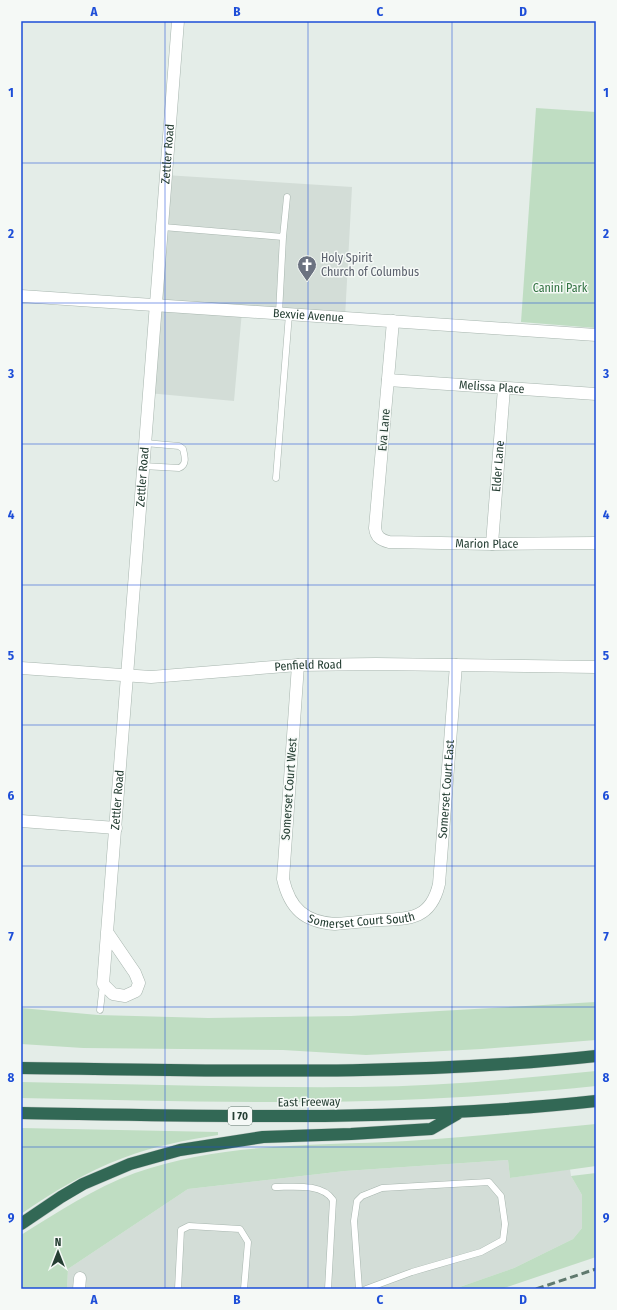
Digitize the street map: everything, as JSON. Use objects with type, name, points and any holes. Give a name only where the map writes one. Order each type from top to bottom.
[{"type":"highway","points":[[21,1068],[313,1071],[377,1070],[532,1062],[596,1056]]},
{"type":"highway","name":"East Freeway","points":[[21,1113],[284,1117],[459,1112],[527,1108],[596,1101]]},
{"type":"highway","points":[[21,1224],[83,1184],[130,1164],[180,1150],[263,1137],[431,1129],[459,1112]]},
{"type":"street","name":"Zettler Road","points":[[103,984],[178,21]]},
{"type":"street","name":"Bexvie Avenue","points":[[21,296],[596,335]]},
{"type":"street","name":"Eva Lane","points":[[379,538],[375,528],[394,321]]},
{"type":"street","name":"Melissa Place","points":[[388,380],[596,394]]},
{"type":"street","name":"Elder Lane","points":[[492,544],[504,388]]},
{"type":"street","name":"Marion Place","points":[[379,538],[389,542],[492,544],[596,543]]},
{"type":"street","name":"Penfield Road","points":[[21,668],[151,677],[282,665],[376,664],[596,667]]},
{"type":"street","name":"Somerset Court West","points":[[298,665],[283,868],[283,880],[286,891],[298,910]]},
{"type":"street","name":"Somerset Court East","points":[[426,910],[437,895],[439,884],[456,665]]},
{"type":"street","points":[[21,821],[116,828]]},
{"type":"street","name":"Somerset Court South","points":[[298,910],[315,920],[335,924],[405,919],[419,915],[426,910]]},
{"type":"street","points":[[103,984],[113,994],[125,996],[136,992],[139,983],[135,973],[107,932]]},
{"type":"lane","points":[[276,478],[284,314],[284,237],[287,197]]},
{"type":"lane","points":[[163,227],[284,237]]},
{"type":"lane","points":[[143,466],[179,468],[185,464],[184,449],[180,446],[145,443]]},
{"type":"lane","points":[[100,1010],[103,984]]},
{"type":"lane","points":[[359,1289],[354,1221],[357,1201],[362,1196],[382,1188],[489,1182],[501,1196],[505,1224],[503,1240],[481,1252],[412,1272],[366,1289]]},
{"type":"lane","points":[[275,1187],[314,1188],[330,1195],[333,1200],[328,1289]]},
{"type":"lane","points":[[178,1289],[180,1230],[189,1226],[240,1229],[248,1242],[244,1289]]},
{"type":"shaded area","points":[[165,175],[352,187],[345,318],[242,311],[234,401],[148,393]]},
{"type":"shaded area","points":[[508,1160],[510,1178],[570,1169],[571,1176],[582,1195],[582,1228],[573,1239],[514,1268],[454,1289],[67,1289],[68,1269],[188,1189],[345,1171]]},
{"type":"green space","name":"Canini Park","points":[[536,108],[596,112],[596,328],[521,322]]},
{"type":"green space","points":[[596,1002],[596,1040],[482,1049],[366,1055],[283,1050],[83,1048],[21,1044],[21,1008],[98,1015],[208,1018],[351,1016]]},
{"type":"green space","points":[[596,1071],[596,1086],[510,1094],[424,1099],[273,1102],[21,1098],[21,1082],[360,1087],[478,1082]]},
{"type":"green space","points":[[596,1124],[596,1166],[510,1178],[508,1160],[345,1171],[188,1189],[68,1269],[67,1289],[21,1289],[21,1235],[76,1201],[105,1186],[135,1173],[168,1163],[201,1156],[270,1147],[407,1141]]},
{"type":"green space","points":[[21,1128],[218,1132],[218,1135],[158,1147],[110,1163],[70,1183],[21,1214]]},
{"type":"green space","points":[[596,1173],[596,1257],[501,1289],[454,1289],[514,1268],[573,1239],[582,1228],[582,1195],[571,1176]]},
{"type":"railway","points":[[536,1289],[596,1269]]},
{"type":"place","name":"Holy Spirit Church of Columbus","points":[[307,282]]}]
